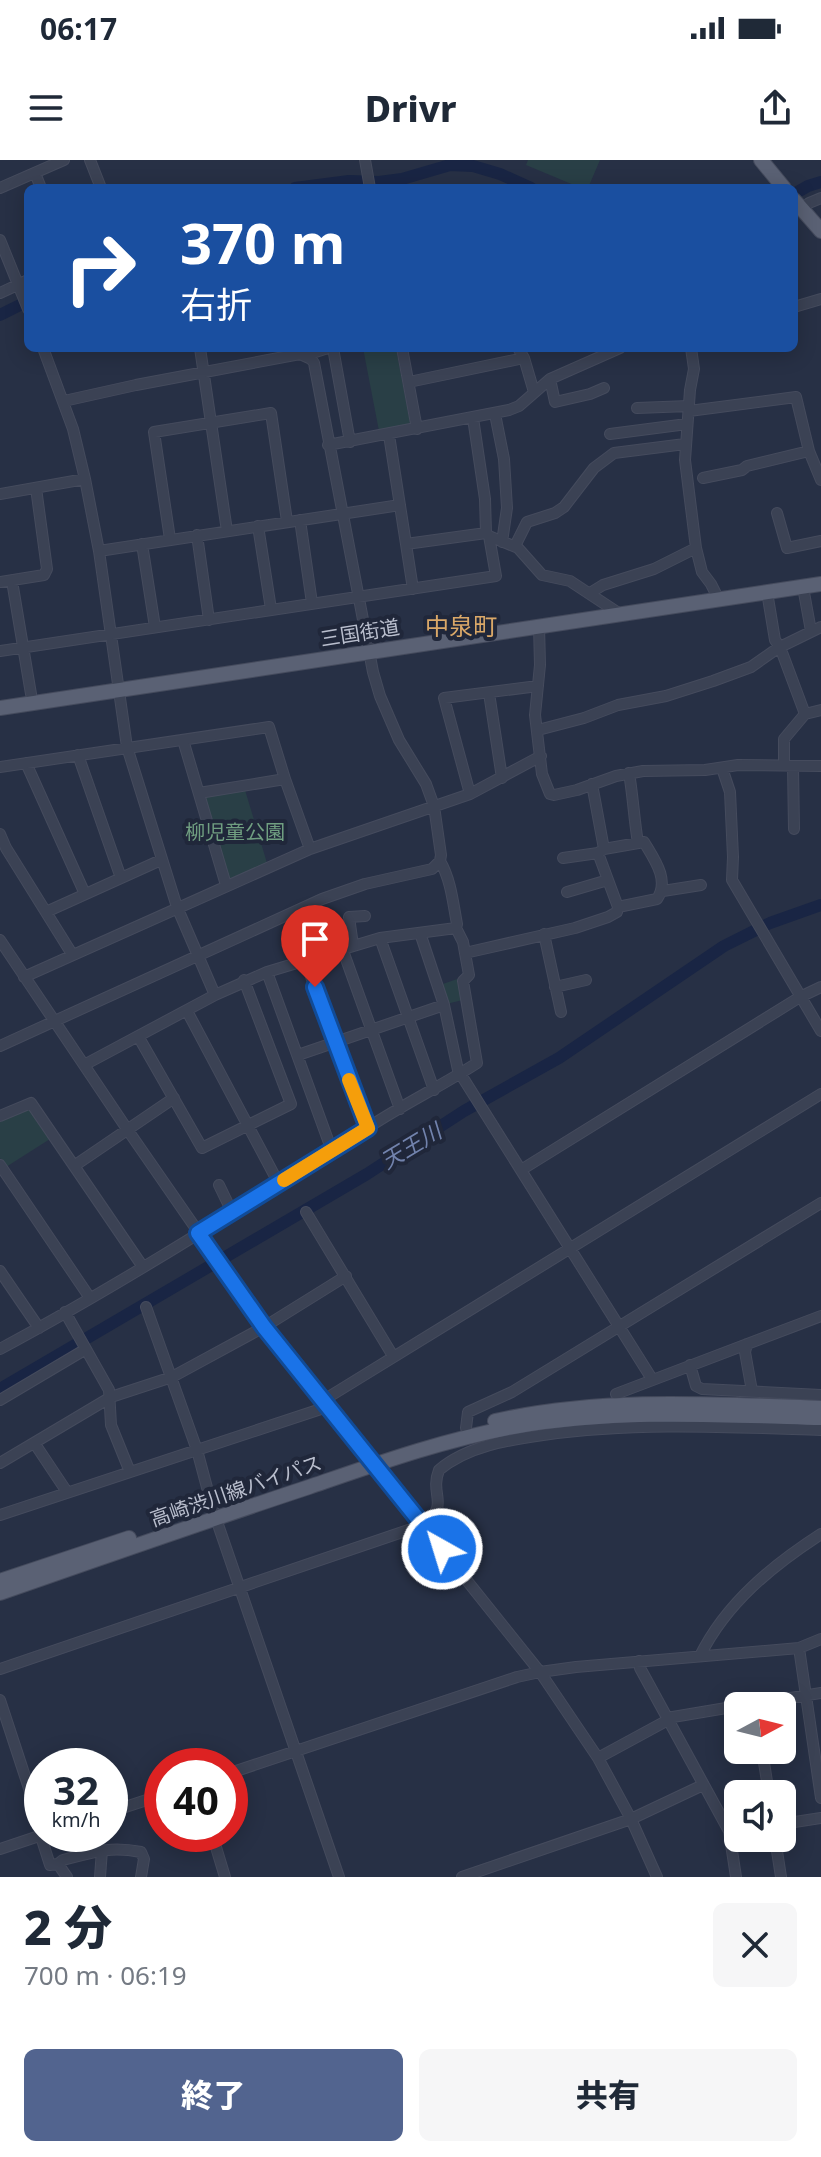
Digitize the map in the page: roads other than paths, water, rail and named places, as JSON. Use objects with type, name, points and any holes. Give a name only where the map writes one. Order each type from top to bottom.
[{"type":"main road","points":[[761,160],[781,184]]},
{"type":"main road","points":[[798,205],[819,229]]},
{"type":"main road","name":"三国街道","points":[[0,708],[821,584]]},
{"type":"main road","name":"高崎渋川線バイパス","points":[[0,1593],[215,1514],[466,1428],[514,1417],[618,1404],[821,1408]]},
{"type":"main road","name":"高崎渋川線バイパス","points":[[370,1461],[512,1427],[562,1420],[675,1414],[821,1418]]},
{"type":"main road","name":"高崎渋川線バイパス","points":[[0,1581],[215,1514]]},
{"type":"street","points":[[0,188],[64,160]]},
{"type":"street","points":[[90,160],[99,184]]},
{"type":"street","points":[[365,160],[369,184]]},
{"type":"street","points":[[35,173],[39,184]]},
{"type":"street","points":[[798,205],[821,198]]},
{"type":"street","points":[[819,229],[821,245]]},
{"type":"street","points":[[0,240],[23,282],[0,293]]},
{"type":"street","points":[[798,306],[821,299]]},
{"type":"street","points":[[45,352],[73,429],[85,479],[99,551],[127,747],[177,907],[215,995]]},
{"type":"street","points":[[201,352],[227,531]]},
{"type":"street","points":[[64,401],[317,352]]},
{"type":"street","points":[[332,352],[350,442]]},
{"type":"street","points":[[403,352],[417,429]]},
{"type":"street","points":[[328,445],[495,414],[519,406],[550,379],[611,352]]},
{"type":"street","points":[[692,352],[694,369],[685,460],[696,548],[702,572],[719,600]]},
{"type":"street","points":[[409,382],[521,353],[534,392]]},
{"type":"street","points":[[0,1349],[143,1267],[477,1063],[463,981],[469,975],[462,938],[456,928],[450,889],[440,861],[434,806],[426,784],[399,740],[384,707],[368,652],[314,363],[306,355]]},
{"type":"street","points":[[550,379],[555,402],[604,388]]},
{"type":"street","points":[[637,408],[689,408],[796,397],[809,451],[821,480]]},
{"type":"street","points":[[170,539],[154,432],[212,422],[271,413],[287,521]]},
{"type":"street","points":[[495,414],[504,459],[507,508],[502,542]]},
{"type":"street","points":[[0,651],[496,576],[473,418]]},
{"type":"street","points":[[610,434],[687,424]]},
{"type":"street","points":[[389,435],[413,589]]},
{"type":"street","points":[[515,546],[527,522],[564,507],[594,468],[614,453],[685,444]]},
{"type":"street","points":[[703,478],[809,451]]},
{"type":"street","points":[[0,494],[85,479]]},
{"type":"street","points":[[31,694],[24,647],[6,582],[44,575],[47,569],[36,488]]},
{"type":"street","points":[[99,551],[400,505]]},
{"type":"street","points":[[777,513],[787,548],[821,541]]},
{"type":"street","points":[[300,520],[312,603]]},
{"type":"street","points":[[258,526],[271,609]]},
{"type":"street","points":[[406,544],[488,534],[518,548],[542,575],[570,581],[620,614]]},
{"type":"street","points":[[197,535],[209,620]]},
{"type":"street","points":[[142,544],[155,627]]},
{"type":"street","points":[[590,593],[603,585],[654,569],[696,548]]},
{"type":"street","points":[[538,730],[618,705],[666,696],[751,667],[780,647],[816,629],[803,587]]},
{"type":"street","points":[[767,592],[775,640],[805,714]]},
{"type":"street","points":[[539,626],[535,715],[542,774],[550,794],[567,792],[629,773],[738,765],[821,766]]},
{"type":"street","points":[[470,794],[444,698],[538,686]]},
{"type":"street","points":[[489,693],[502,778]]},
{"type":"street","points":[[794,829],[784,739],[805,714],[821,710]]},
{"type":"street","points":[[0,767],[269,727],[310,849]]},
{"type":"street","points":[[183,740],[226,885]]},
{"type":"street","points":[[78,755],[121,878]]},
{"type":"street","points":[[24,977],[310,849],[470,794],[541,756]]},
{"type":"street","points":[[26,763],[85,894]]},
{"type":"street","points":[[722,768],[730,792],[732,880],[821,1031]]},
{"type":"street","points":[[629,773],[638,843]]},
{"type":"street","points":[[199,793],[285,779]]},
{"type":"street","points":[[465,953],[615,915],[618,907],[601,851],[592,784]]},
{"type":"street","points":[[0,834],[3,849],[72,954]]},
{"type":"street","points":[[563,858],[644,842],[662,876],[663,891],[657,899],[618,907]]},
{"type":"street","points":[[46,912],[161,860]]},
{"type":"street","points":[[0,1046],[322,899],[365,884],[432,869],[440,861]]},
{"type":"street","points":[[567,892],[608,880]]},
{"type":"street","points":[[663,891],[701,885]]},
{"type":"street","points":[[365,916],[349,917],[348,946],[371,1030],[400,1109]]},
{"type":"street","points":[[84,1065],[244,980],[380,938],[456,928]]},
{"type":"street","points":[[420,933],[444,1005],[458,1070],[652,1379]]},
{"type":"street","points":[[544,934],[561,1012]]},
{"type":"street","points":[[380,938],[434,1090]]},
{"type":"street","points":[[0,940],[264,1327],[540,1672],[598,1758],[631,1819],[657,1877]]},
{"type":"street","points":[[305,960],[368,1128]]},
{"type":"street","points":[[267,972],[332,1151]]},
{"type":"street","points":[[138,1036],[202,1148],[291,1104],[244,980]]},
{"type":"street","points":[[555,987],[586,980]]},
{"type":"street","points":[[521,1170],[821,987]]},
{"type":"street","points":[[298,1055],[444,1005]]},
{"type":"street","points":[[187,1011],[279,1184]]},
{"type":"street","points":[[0,1515],[324,1404],[393,1356],[821,1094]]},
{"type":"street","points":[[74,1166],[174,1098]]},
{"type":"street","points":[[0,1116],[31,1103],[143,1267]]},
{"type":"street","points":[[0,1165],[90,1298]]},
{"type":"street","points":[[219,1185],[232,1212]]},
{"type":"street","points":[[466,1428],[468,1412],[512,1392],[821,1203]]},
{"type":"street","points":[[306,1212],[393,1356]]},
{"type":"street","points":[[0,1271],[39,1328]]},
{"type":"street","points":[[0,1463],[111,1397],[172,1377],[264,1327],[346,1276]]},
{"type":"street","points":[[146,1307],[197,1450],[215,1514],[339,1877]]},
{"type":"street","points":[[65,1312],[109,1390],[111,1425],[130,1472]]},
{"type":"street","points":[[616,1394],[821,1316]]},
{"type":"street","points":[[747,1344],[745,1352],[752,1391]]},
{"type":"street","points":[[0,1400],[85,1347]]},
{"type":"street","points":[[690,1365],[698,1388],[821,1395]]},
{"type":"street","points":[[0,1669],[423,1525],[435,1516],[438,1508],[436,1479],[439,1470],[486,1446],[530,1437],[618,1427],[680,1425],[821,1430]]},
{"type":"street","points":[[35,1444],[67,1492]]},
{"type":"street","points":[[700,1656],[721,1622],[758,1580],[821,1534]]},
{"type":"street","points":[[248,1767],[517,1677],[639,1661],[799,1648],[821,1639]]},
{"type":"street","points":[[799,1648],[806,1696],[817,1736],[821,1798]]},
{"type":"street","points":[[639,1661],[703,1785],[724,1816]]},
{"type":"street","points":[[796,1698],[821,1693]]},
{"type":"street","points":[[0,1700],[24,1773]]},
{"type":"street","points":[[598,1758],[667,1719],[724,1709]]},
{"type":"street","points":[[462,1877],[631,1819],[703,1785]]},
{"type":"street","points":[[796,1822],[821,1818]]},
{"type":"street","points":[[0,1849],[24,1841]]},
{"type":"street","points":[[128,1850],[141,1852],[144,1859],[141,1877]]},
{"type":"street","points":[[46,1852],[50,1865],[94,1852]]},
{"type":"street","points":[[100,1877],[102,1852]]},
{"type":"street","points":[[217,1852],[225,1877]]},
{"type":"street","points":[[735,1852],[736,1877]]},
{"type":"street","points":[[777,1852],[781,1877]]},
{"type":"street","points":[[58,1864],[67,1877]]},
{"type":"waterway","points":[[326,184],[402,179],[450,165],[473,166],[522,184]]},
{"type":"waterway","points":[[798,192],[821,182]]},
{"type":"waterway","points":[[0,315],[24,303]]},
{"type":"waterway","name":"天王川","points":[[0,1389],[367,1174],[464,1111],[559,1058],[724,946],[770,923],[821,905]]},
{"type":"district","name":"中泉町","points":[[461,627]]},
{"type":"park label","name":"柳児童公園","points":[[235,832]]}]
